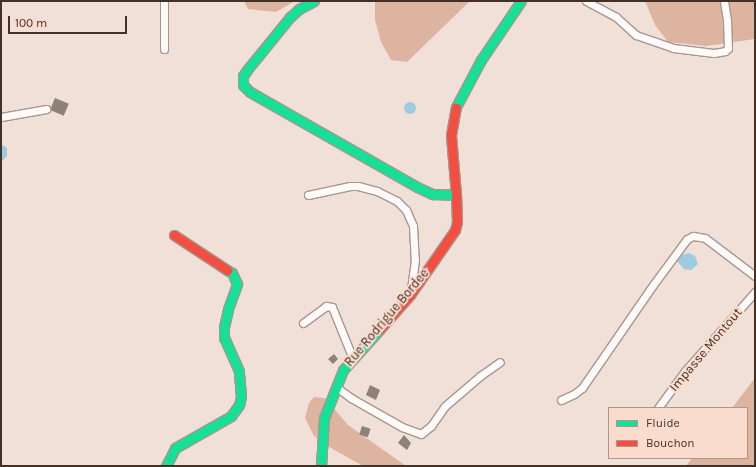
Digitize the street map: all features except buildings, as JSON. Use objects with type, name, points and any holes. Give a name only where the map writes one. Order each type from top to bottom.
[{"type":"street","points":[[164,1],[164,49]]},
{"type":"street","points":[[314,1],[299,9],[290,17],[247,70],[243,76],[243,85],[250,92],[417,187],[432,194],[456,195]]},
{"type":"street","name":"Rue Rodrigue Bordee","points":[[321,466],[323,426],[343,370],[377,334],[410,295],[455,230],[457,222],[456,195],[451,135],[454,113],[482,60],[521,1]]},
{"type":"street","points":[[586,1],[616,17],[636,35],[673,48],[714,53],[725,51],[728,48],[727,20],[724,1]]},
{"type":"street","points":[[1,117],[46,109]]},
{"type":"street","points":[[308,195],[350,186],[358,186],[377,191],[397,201],[406,210],[413,226],[415,260],[410,295]]},
{"type":"street","points":[[166,466],[170,455],[175,448],[232,416],[239,405],[241,396],[239,372],[224,338],[224,327],[228,309],[237,284],[235,278],[232,273],[174,235]]},
{"type":"street","points":[[561,400],[574,394],[582,388],[653,285],[687,239],[693,236],[705,238],[755,276]]},
{"type":"street","name":"Impasse Montout","points":[[659,407],[685,371],[755,292]]},
{"type":"street","points":[[303,323],[326,306],[332,307],[353,359]]},
{"type":"street","points":[[336,387],[351,398],[402,427],[421,434],[431,426],[445,406],[480,376],[500,362]]},
{"type":"shaded area","points":[[244,1],[295,1],[276,12],[248,9]]},
{"type":"shaded area","points":[[375,1],[470,1],[407,62],[391,60],[381,42],[375,20]]},
{"type":"shaded area","points":[[645,1],[755,1],[755,39],[706,46],[668,42],[655,25]]},
{"type":"shaded area","points":[[755,378],[755,466],[686,466],[691,459],[748,459],[748,407],[733,407]]},
{"type":"shaded area","points":[[314,397],[325,398],[348,425],[406,466],[363,466],[331,448],[314,436],[305,418],[309,403]]},
{"type":"water","points":[[410,102],[414,104],[416,108],[414,112],[410,114],[406,112],[404,108],[406,104]]},
{"type":"water","points":[[1,144],[7,148],[7,156],[1,162]]},
{"type":"water","points":[[689,253],[695,256],[698,264],[691,270],[684,269],[677,261],[682,255]]},
{"type":"traffic: fast","points":[[314,1],[299,9],[290,17],[247,70],[243,76],[243,85],[250,92],[417,187],[432,194],[456,195]]},
{"type":"traffic: fast","points":[[456,107],[481,60],[521,1]]},
{"type":"traffic: fast","points":[[166,466],[175,448],[231,416],[239,405],[241,396],[239,371],[224,338],[224,327],[228,309],[237,284],[232,273],[227,270]]},
{"type":"traffic: fast","points":[[321,466],[324,418],[343,370],[379,330]]},
{"type":"traffic: jam","points":[[379,330],[410,295],[455,230],[457,222],[456,195],[451,135],[456,107]]},
{"type":"traffic: jam","points":[[174,235],[227,270]]}]
